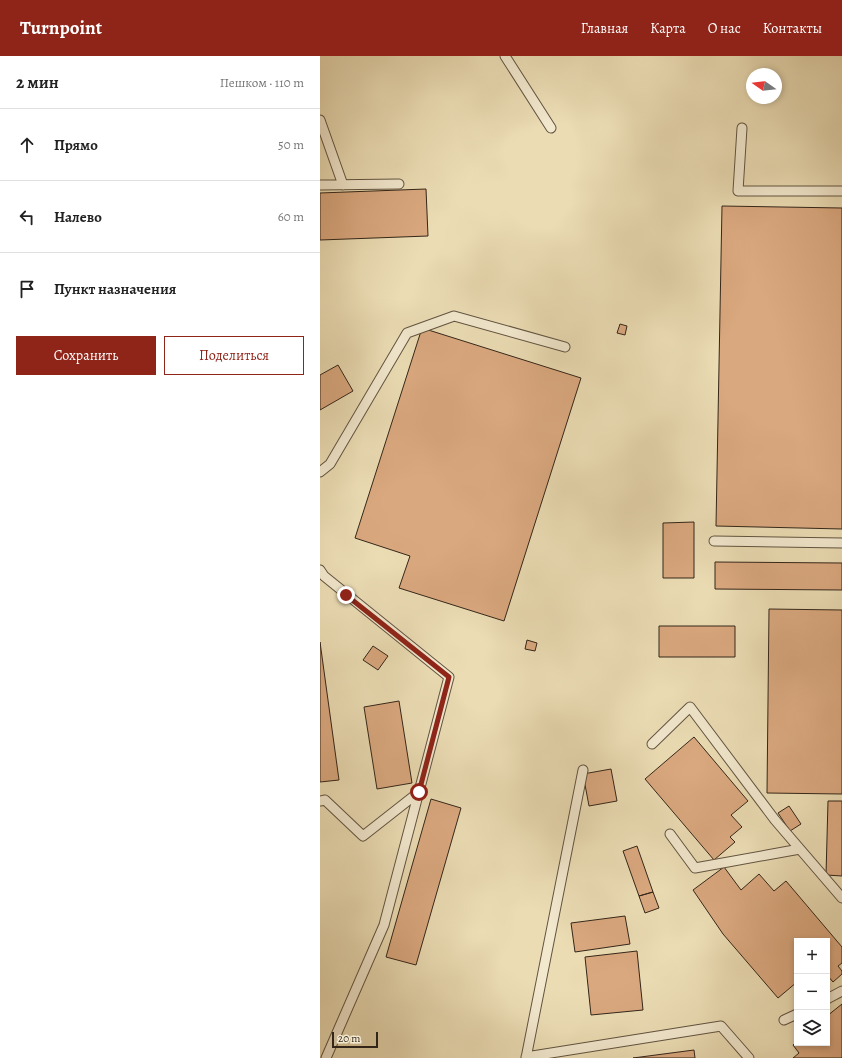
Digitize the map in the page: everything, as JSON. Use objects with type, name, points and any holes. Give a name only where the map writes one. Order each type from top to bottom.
[{"type":"lane","points":[[505,56],[551,128]]},
{"type":"lane","points":[[320,120],[343,185]]},
{"type":"lane","points":[[742,128],[738,191],[842,191]]},
{"type":"lane","points":[[320,185],[399,184]]},
{"type":"lane","points":[[320,472],[330,464],[407,333],[454,316],[565,347]]},
{"type":"lane","points":[[714,541],[842,543]]},
{"type":"lane","points":[[320,570],[324,576],[449,677],[384,925],[326,1058]]},
{"type":"lane","points":[[652,744],[690,707],[775,820],[842,898]]},
{"type":"lane","points":[[583,770],[526,1058],[721,1026],[749,1058]]},
{"type":"lane","points":[[320,801],[325,800],[363,836],[419,792]]},
{"type":"lane","points":[[670,834],[695,868],[800,849]]},
{"type":"lane","points":[[830,997],[842,991]]},
{"type":"lane","points":[[784,1020],[794,1015]]},
{"type":"building","points":[[426,189],[428,236],[320,240],[320,193]]},
{"type":"building","points":[[722,206],[842,208],[842,529],[716,526]]},
{"type":"building","points":[[620,324],[627,326],[625,335],[617,333]]},
{"type":"building","points":[[422,328],[581,378],[504,621],[399,588],[410,556],[355,538]]},
{"type":"building","points":[[338,365],[353,391],[320,410],[320,375]]},
{"type":"building","points":[[694,522],[694,578],[663,578],[663,523]]},
{"type":"building","points":[[715,562],[842,563],[842,590],[715,589]]},
{"type":"building","points":[[769,609],[842,610],[842,794],[767,793]]},
{"type":"building","points":[[659,626],[735,626],[735,657],[659,657]]},
{"type":"building","points":[[527,640],[537,643],[535,651],[525,649]]},
{"type":"building","points":[[320,642],[339,780],[320,782]]},
{"type":"building","points":[[373,646],[388,656],[378,670],[363,660]]},
{"type":"building","points":[[399,701],[412,783],[377,789],[364,707]]},
{"type":"building","points":[[694,737],[748,801],[731,815],[742,827],[730,837],[735,842],[714,860],[645,779]]},
{"type":"building","points":[[611,769],[617,801],[589,806],[583,774]]},
{"type":"building","points":[[431,799],[461,808],[416,965],[386,957]]},
{"type":"building","points":[[828,801],[842,801],[842,876],[826,875]]},
{"type":"building","points":[[789,806],[801,824],[790,831],[778,813]]},
{"type":"building","points":[[637,846],[653,892],[639,896],[623,851]]},
{"type":"building","points":[[724,867],[741,890],[759,874],[774,891],[786,881],[842,947],[842,963],[838,966],[842,971],[842,974],[833,982],[830,978],[830,938],[794,938],[794,985],[778,998],[723,934],[693,890]]},
{"type":"building","points":[[653,892],[659,908],[645,913],[639,896]]},
{"type":"building","points":[[625,916],[630,944],[575,952],[571,923]]},
{"type":"building","points":[[637,951],[643,1010],[591,1015],[585,957]]},
{"type":"building","points":[[842,1004],[842,1058],[793,1058],[799,1053],[793,1045],[794,1044],[794,1046],[830,1046],[830,1014]]},
{"type":"building","points":[[694,1050],[695,1058],[633,1058]]},
{"type":"route","points":[[346,595],[449,677],[419,792]]}]
